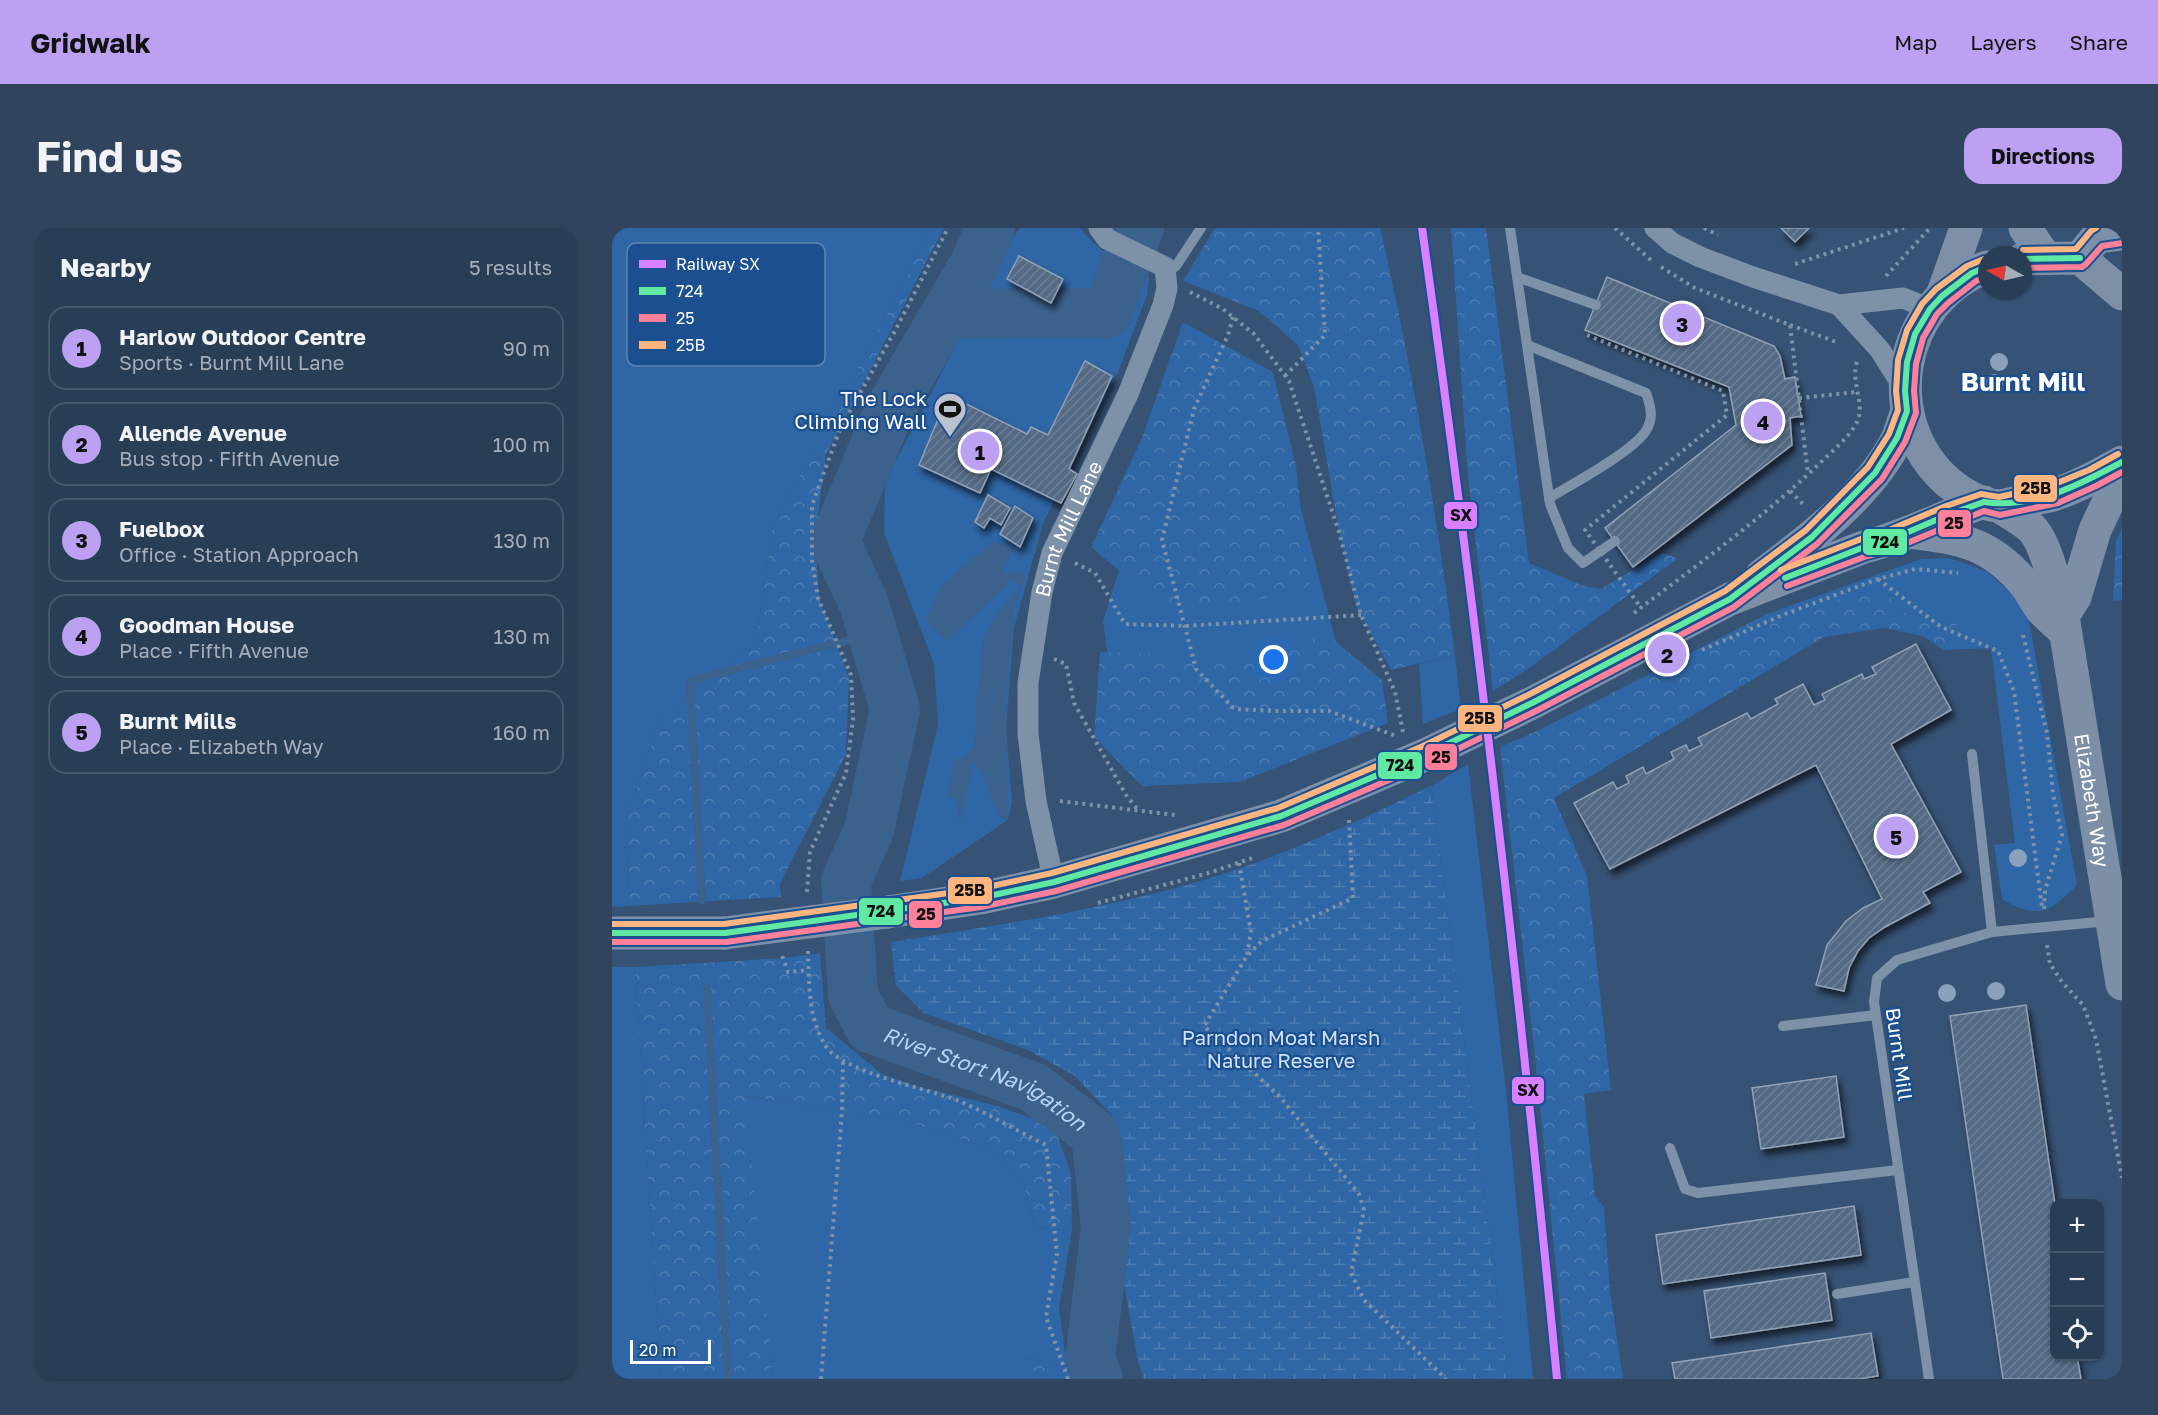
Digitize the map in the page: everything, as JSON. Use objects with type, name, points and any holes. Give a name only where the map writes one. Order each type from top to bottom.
[{"type":"highway","points":[[1730,600],[1812,537],[1875,473],[1897,438],[1906,401],[1907,362],[1916,334],[1936,302],[1966,228]]},
{"type":"highway","points":[[2025,228],[2034,258],[2080,258],[2122,294]]},
{"type":"highway","points":[[1936,302],[1978,271]]},
{"type":"highway","points":[[1906,401],[1919,445],[1939,474],[1959,492],[1991,504]]},
{"type":"highway","points":[[612,933],[725,933],[980,898],[1054,882],[1281,816],[1428,753],[1534,702],[1730,600],[1864,547],[1885,542],[1950,514],[1991,504],[2055,494],[2093,478],[2122,462]]},
{"type":"main road","points":[[2080,258],[2097,237],[2122,234]]},
{"type":"main road","points":[[1909,532],[1965,541],[1988,550],[2004,562],[2027,587],[2042,609],[2064,624],[2075,597],[2095,530],[2122,472]]},
{"type":"main road","name":"Elizabeth Way","points":[[1991,504],[2031,528],[2038,537],[2046,558],[2064,624],[2122,984]]},
{"type":"street","points":[[1655,228],[1672,243],[1700,257],[1839,305],[1903,298],[1936,302]]},
{"type":"street","points":[[1103,234],[1164,271]]},
{"type":"street","name":"Burnt Mill Lane","points":[[1054,882],[1036,801],[1028,734],[1028,683],[1042,592],[1052,553],[1128,394],[1163,305],[1164,271]]},
{"type":"street","points":[[1839,305],[1880,350],[1906,401]]},
{"type":"lane","points":[[1164,271],[1176,266],[1201,228]]},
{"type":"lane","points":[[1510,228],[1549,498],[1568,548],[1583,563],[1615,541]]},
{"type":"lane","points":[[1517,277],[1596,305]]},
{"type":"lane","points":[[1527,345],[1646,393],[1651,410],[1647,429],[1626,451],[1549,498]]},
{"type":"lane","points":[[1972,754],[1992,932]]},
{"type":"lane","name":"Burnt Mill","points":[[1929,1379],[1874,1002],[1877,978],[1897,960],[1992,932],[2112,920]]},
{"type":"lane","points":[[1783,1026],[1876,1015]]},
{"type":"lane","points":[[1670,1148],[1685,1189],[1698,1193],[1898,1170]]},
{"type":"lane","points":[[1837,1294],[1914,1282]]},
{"type":"path","points":[[807,902],[810,852],[846,773],[853,719],[851,675],[817,589],[812,560],[812,505],[840,429],[896,329],[948,228]]},
{"type":"path","points":[[1285,376],[1325,334],[1318,228]]},
{"type":"path","points":[[1615,228],[1641,252],[1695,288],[1841,343]]},
{"type":"path","points":[[1794,264],[1904,228]]},
{"type":"path","points":[[1884,280],[1888,272],[1930,228]]},
{"type":"path","points":[[1164,271],[1223,309],[1233,317],[1254,334],[1289,381],[1339,532],[1361,615],[1395,692],[1405,739],[1329,711],[1234,709],[1196,669],[1162,540],[1194,409],[1228,335],[1233,317]]},
{"type":"path","points":[[1790,324],[1808,474]]},
{"type":"path","points":[[1587,335],[1723,391],[1727,415],[1585,530],[1641,608]]},
{"type":"path","points":[[1630,616],[1774,505],[1840,443],[1857,422],[1860,409],[1855,380],[1856,364],[1859,358],[1850,351]]},
{"type":"path","points":[[1799,398],[1857,392]]},
{"type":"path","points":[[1052,553],[1095,573],[1125,624],[1185,626],[1361,615]]},
{"type":"path","points":[[1698,652],[1785,614],[1878,579],[1915,569],[1966,574]]},
{"type":"path","points":[[1878,579],[1941,627],[1998,651],[2014,691],[2050,964],[2061,982],[2083,1005],[2096,1039],[2122,1178]]},
{"type":"path","points":[[2020,628],[2047,733],[2053,794],[2062,835],[2045,890],[2044,928]]},
{"type":"path","points":[[1033,650],[1066,664],[1074,703],[1126,795],[1138,810]]},
{"type":"path","points":[[1036,801],[1048,800],[1183,816]]},
{"type":"path","points":[[1349,820],[1353,898],[1262,941],[1247,956],[1204,1026],[1280,1096],[1359,1194],[1364,1210],[1351,1273],[1364,1300],[1446,1379]]},
{"type":"path","points":[[1239,863],[1251,932],[1247,956]]},
{"type":"path","points":[[808,948],[812,1016],[826,1047],[843,1061],[898,1082],[959,1101],[1046,1145],[1057,1254],[1046,1317],[1068,1379]]},
{"type":"path","points":[[780,953],[788,972],[808,970]]},
{"type":"path","points":[[821,1379],[842,1111],[843,1061]]},
{"type":"green space","points":[[612,228],[931,228],[890,309],[773,524],[756,643],[660,718],[625,823],[630,906],[612,907]]},
{"type":"green space","points":[[931,228],[944,228],[826,455],[815,538],[819,598],[849,678],[846,754],[780,884],[781,897],[630,906],[625,823],[660,718],[756,643],[773,524],[890,309]]},
{"type":"green space","points":[[1020,228],[1080,228],[1104,251],[1139,269],[1149,277],[1147,295],[1118,372],[1043,523],[1014,628],[1006,729],[1012,800],[1008,820],[922,878],[900,881],[938,725],[934,664],[884,533],[885,482],[1009,242]]},
{"type":"green space","points":[[1215,228],[1380,228],[1423,441],[1455,655],[1391,670],[1356,606],[1339,531],[1314,387],[1298,345],[1259,311],[1183,281]]},
{"type":"green space","points":[[1451,228],[1486,228],[1529,563],[1584,586],[1601,589],[1662,553],[1678,558],[1528,669],[1493,691],[1468,477]]},
{"type":"green space","points":[[1183,322],[1273,372],[1296,466],[1310,590],[1234,604],[1161,606],[1091,547],[1142,438]]},
{"type":"green space","points":[[1188,350],[1271,395],[1347,684],[1121,751],[1103,621]]},
{"type":"green space","points":[[2122,529],[2122,600],[2113,601],[2116,541]]},
{"type":"green space","points":[[1949,558],[1986,571],[2011,593],[2029,620],[2077,885],[2059,902],[2042,910],[2025,910],[2002,899],[1994,845],[2015,843],[1991,648],[1943,650],[1956,624],[1895,611],[1802,609],[1767,614],[1921,559]]},
{"type":"green space","points":[[1889,585],[1895,611],[1956,624],[1943,650],[1923,636],[1884,628],[1824,637],[1554,798],[1587,876],[1611,1090],[1584,1094],[1595,1196],[1604,1207],[1610,1292],[1623,1379],[1567,1379],[1534,1047],[1500,747],[1539,730],[1767,614],[1802,609]]},
{"type":"green space","points":[[1328,635],[1382,680],[1388,723],[1240,782],[1142,786],[1094,737],[1100,652],[1155,654],[1226,664]]},
{"type":"green space","points":[[1455,655],[1461,709],[1423,724],[1419,664]]},
{"type":"green space","points":[[1468,764],[1506,1091],[1533,1379],[1508,1379],[1431,786]]},
{"type":"green space","name":"Parndon Moat Marsh Nature Reserve","points":[[1431,786],[1508,1379],[1144,1379],[1138,1362],[1123,1278],[1126,1210],[1112,1115],[1075,1076],[1028,1050],[924,1013],[896,986],[891,942],[1057,914],[1192,884],[1296,847]]},
{"type":"green space","points":[[820,953],[826,1028],[882,1074],[919,1087],[998,1106],[1054,1127],[1071,1173],[1072,1230],[1035,1228],[1024,1184],[992,1149],[896,1118],[745,1096],[773,1379],[661,1379],[635,967],[783,958]]},
{"type":"green space","points":[[612,967],[635,967],[661,1379],[612,1379]]},
{"type":"green space","points":[[744,1096],[896,1118],[992,1149],[1024,1184],[1035,1228],[1072,1230],[1059,1308],[1067,1367],[1023,1357],[1027,1379],[773,1379]]},
{"type":"green space","points":[[1022,1357],[1067,1367],[1072,1379],[1027,1379]]},
{"type":"shaded area","points":[[994,541],[1013,548],[1002,573],[1021,572],[1025,577],[1015,602],[1006,695],[1008,820],[999,817],[982,772],[973,762],[960,824],[956,798],[947,796],[954,759],[962,759],[975,746],[976,705],[983,640],[994,618],[1020,586],[1013,579],[947,641],[926,619],[942,585]]},
{"type":"building","points":[[1781,228],[1809,228],[1795,242]]},
{"type":"building","points":[[1019,256],[1063,279],[1051,303],[1007,279]]},
{"type":"building","points":[[1607,277],[1774,346],[1780,356],[1785,379],[1795,377],[1801,416],[1790,418],[1792,445],[1633,567],[1605,528],[1736,425],[1729,387],[1585,330]]},
{"type":"building","points":[[1085,361],[1112,376],[1069,469],[1077,474],[1061,503],[991,469],[980,493],[919,465],[948,395],[1027,434],[1031,427],[1048,435]]},
{"type":"building","points":[[988,495],[1010,508],[1001,525],[990,518],[984,528],[975,522]]},
{"type":"building","points":[[1015,506],[1033,518],[1020,547],[1000,534]]},
{"type":"building","points":[[1916,644],[1951,710],[1891,744],[1961,872],[1923,892],[1930,903],[1869,938],[1858,951],[1849,968],[1844,991],[1816,985],[1827,945],[1846,921],[1863,908],[1882,899],[1816,765],[1610,869],[1574,803],[1613,782],[1617,789],[1629,783],[1626,776],[1643,767],[1646,774],[1674,759],[1671,752],[1686,745],[1689,751],[1702,745],[1698,738],[1747,713],[1751,719],[1778,704],[1775,699],[1803,684],[1814,705],[1825,700],[1822,694],[1862,674],[1864,679],[1876,674],[1872,667]]},
{"type":"building","points":[[2026,1005],[2054,1199],[2050,1199],[2050,1361],[2078,1361],[2081,1379],[2003,1379],[1950,1016]]},
{"type":"building","points":[[1836,1076],[1844,1137],[1761,1149],[1752,1088]]},
{"type":"building","points":[[1854,1206],[1861,1255],[1663,1284],[1656,1235]]},
{"type":"building","points":[[1825,1273],[1832,1320],[1711,1338],[1704,1291]]},
{"type":"building","points":[[1871,1333],[1878,1376],[1859,1379],[1675,1379],[1672,1363]]},
{"type":"waterway","name":"River Stort Navigation","points":[[990,228],[976,262],[890,409],[835,541],[864,604],[895,709],[869,830],[846,881],[853,995],[870,1028],[1033,1087],[1096,1135],[1106,1227],[1090,1359],[1098,1379]]},
{"type":"waterway","points":[[946,314],[1107,313],[1139,228]]},
{"type":"waterway","points":[[702,900],[690,681],[873,634]]},
{"type":"waterway","points":[[707,988],[728,1379]]},
{"type":"rail line","name":"SX","points":[[1422,228],[1461,515],[1496,803],[1557,1379]]},
{"type":"transit line","name":"25B","points":[[2032,250],[2076,249],[2096,228]]},
{"type":"transit line","name":"25","points":[[2032,268],[2082,267],[2102,246],[2122,243]]},
{"type":"transit line","name":"724","points":[[2032,259],[2080,258]]},
{"type":"transit line","name":"25B","points":[[612,924],[724,924],[978,889],[1052,873],[1278,808],[1423,746],[1530,694],[1725,591],[1806,530],[1868,467],[1889,434],[1898,410],[1896,391],[1898,360],[1907,330],[1922,304],[1936,289],[1967,266],[1978,261]]},
{"type":"transit line","name":"724","points":[[612,933],[725,933],[980,898],[1054,882],[1281,816],[1427,754],[1534,702],[1730,599],[1812,537],[1875,473],[1897,438],[1907,411],[1905,391],[1907,362],[1915,334],[1930,309],[1942,296],[1978,271]]},
{"type":"transit line","name":"25","points":[[612,942],[726,942],[981,907],[1056,891],[1284,825],[1431,762],[1538,710],[1734,607],[1817,544],[1882,479],[1905,442],[1916,413],[1914,391],[1916,364],[1923,338],[1937,314],[1978,280]]},
{"type":"transit line","name":"25B","points":[[1781,570],[1981,494],[1999,497],[2052,485],[2089,470],[2118,454]]},
{"type":"transit line","name":"724","points":[[1984,502],[2021,502],[2056,493],[2122,462]]},
{"type":"transit line","name":"25","points":[[1787,586],[1867,556],[1888,551],[1984,511],[2000,515],[2058,503],[2122,472]]},
{"type":"transit line","name":"724","points":[[1785,578],[1864,547],[1885,542],[1984,502]]},
{"type":"place","name":"Fuelbox","points":[[1682,323]]},
{"type":"place","name":"Goodman House","points":[[1763,421]]},
{"type":"place","name":"The Lock Climbing Wall","points":[[950,438]]},
{"type":"place","name":"Harlow Outdoor Centre","points":[[980,451]]},
{"type":"place","name":"Allende Avenue","points":[[1667,654]]},
{"type":"place","name":"Burnt Mills","points":[[1896,836]]},
{"type":"district","name":"Burnt Mill","points":[[2023,381]]}]
